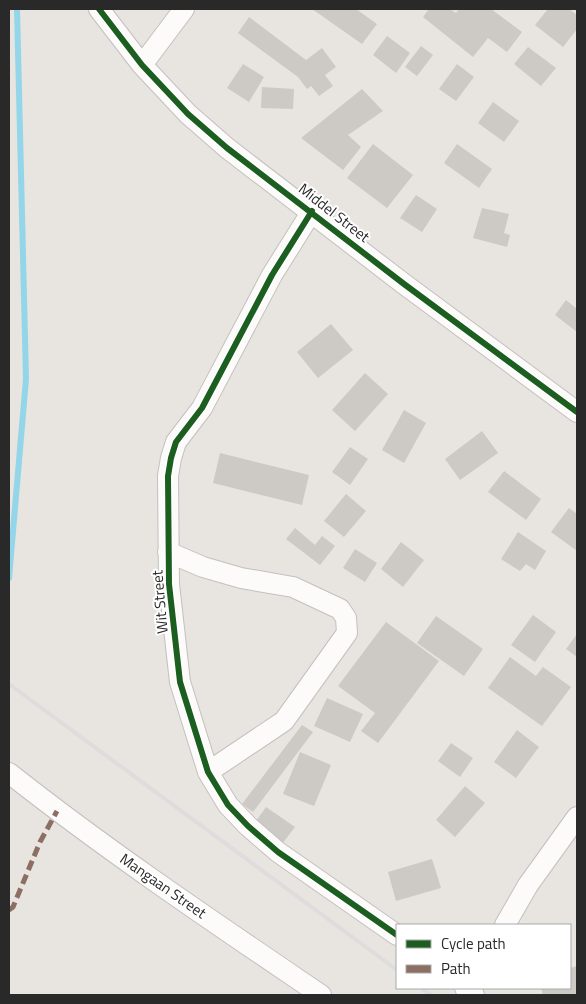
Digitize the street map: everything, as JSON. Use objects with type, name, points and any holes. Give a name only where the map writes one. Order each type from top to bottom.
[{"type":"street","name":"Middel Street","points":[[99,9],[142,64],[188,114],[227,148],[312,211],[404,284],[577,412]]},
{"type":"street","points":[[142,64],[184,9]]},
{"type":"street","name":"Wit Street","points":[[312,211],[272,275],[202,408],[176,442],[168,476],[168,552],[169,584],[180,682],[208,772],[228,805],[278,852],[396,934]]},
{"type":"street","points":[[168,552],[203,567],[241,578],[293,587],[340,609],[346,618],[346,633],[284,721],[208,772]]},
{"type":"street","name":"Mangaan Street","points":[[9,772],[58,811],[172,893],[321,995]]},
{"type":"street","points":[[506,924],[528,885],[577,817]]},
{"type":"building","points":[[312,9],[356,9],[377,24],[362,44]]},
{"type":"building","points":[[429,9],[450,9],[456,13],[459,9],[491,9],[522,32],[507,52],[488,38],[473,57],[423,17]]},
{"type":"building","points":[[548,9],[569,9],[577,15],[577,29],[563,47],[535,25]]},
{"type":"building","points":[[249,17],[306,60],[322,48],[336,67],[325,75],[333,86],[319,96],[311,86],[307,89],[298,77],[238,33]]},
{"type":"building","points":[[387,36],[410,53],[396,73],[373,55]]},
{"type":"building","points":[[421,46],[433,55],[417,76],[405,67]]},
{"type":"building","points":[[528,47],[556,68],[541,86],[514,64]]},
{"type":"building","points":[[243,64],[264,77],[249,102],[227,88]]},
{"type":"building","points":[[457,64],[474,77],[456,101],[439,89]]},
{"type":"building","points":[[262,87],[294,89],[293,109],[261,108]]},
{"type":"building","points":[[362,89],[383,111],[348,135],[361,147],[343,170],[301,138]]},
{"type":"building","points":[[493,102],[519,121],[504,142],[478,123]]},
{"type":"building","points":[[373,144],[413,175],[387,208],[347,178]]},
{"type":"building","points":[[457,144],[492,169],[479,188],[444,163]]},
{"type":"building","points":[[416,195],[437,209],[422,232],[400,218]]},
{"type":"building","points":[[482,208],[509,214],[504,233],[510,235],[507,247],[473,238]]},
{"type":"building","points":[[566,300],[577,309],[577,332],[555,315]]},
{"type":"building","points":[[331,324],[353,350],[318,378],[297,352]]},
{"type":"building","points":[[365,373],[388,394],[355,431],[332,410]]},
{"type":"building","points":[[404,410],[426,423],[404,463],[382,450]]},
{"type":"building","points":[[482,431],[498,453],[460,480],[445,459]]},
{"type":"building","points":[[350,447],[368,459],[350,485],[332,472]]},
{"type":"building","points":[[220,453],[309,475],[302,505],[213,483]]},
{"type":"building","points":[[504,471],[541,499],[526,520],[488,492]]},
{"type":"building","points":[[346,494],[366,511],[344,537],[324,521]]},
{"type":"building","points":[[569,508],[577,514],[577,551],[551,532]]},
{"type":"building","points":[[295,528],[315,545],[322,536],[335,546],[320,565],[286,539]]},
{"type":"building","points":[[518,532],[546,551],[535,570],[526,564],[520,571],[501,559]]},
{"type":"building","points":[[401,542],[424,560],[403,587],[381,569]]},
{"type":"building","points":[[355,549],[377,563],[365,582],[343,568]]},
{"type":"building","points":[[533,615],[556,632],[535,662],[511,645]]},
{"type":"building","points":[[436,616],[483,649],[464,676],[417,643]]},
{"type":"building","points":[[386,622],[439,661],[378,743],[361,731],[375,713],[338,686]]},
{"type":"building","points":[[577,634],[577,657],[566,649]]},
{"type":"building","points":[[510,657],[536,676],[543,667],[571,687],[542,726],[488,688]]},
{"type":"building","points":[[327,698],[363,714],[350,742],[314,726]]},
{"type":"building","points":[[302,725],[313,732],[253,812],[242,804]]},
{"type":"building","points":[[517,730],[539,747],[516,778],[494,762]]},
{"type":"building","points":[[451,743],[473,758],[460,777],[438,761]]},
{"type":"building","points":[[300,752],[331,765],[314,806],[283,794]]},
{"type":"building","points":[[465,786],[485,803],[455,837],[436,820]]},
{"type":"building","points":[[266,807],[295,827],[282,844],[254,824]]},
{"type":"building","points":[[432,859],[441,888],[396,901],[388,872]]},
{"type":"building","points":[[577,966],[577,994],[543,995],[541,989],[571,989],[571,968]]},
{"type":"waterway","points":[[9,578],[26,379],[17,9]]},
{"type":"railway","points":[[9,684],[396,969]]},
{"type":"railway","points":[[422,989],[431,995]]},
{"type":"marked path","points":[[9,910],[13,907],[40,842],[57,811]]},
{"type":"cycle path","points":[[99,9],[142,65],[188,114],[227,148],[404,284],[577,412]]},
{"type":"cycle path","points":[[312,211],[272,275],[202,408],[176,442],[171,458],[168,476],[169,584],[180,682],[208,772],[228,805],[248,826],[278,852],[396,934]]}]
